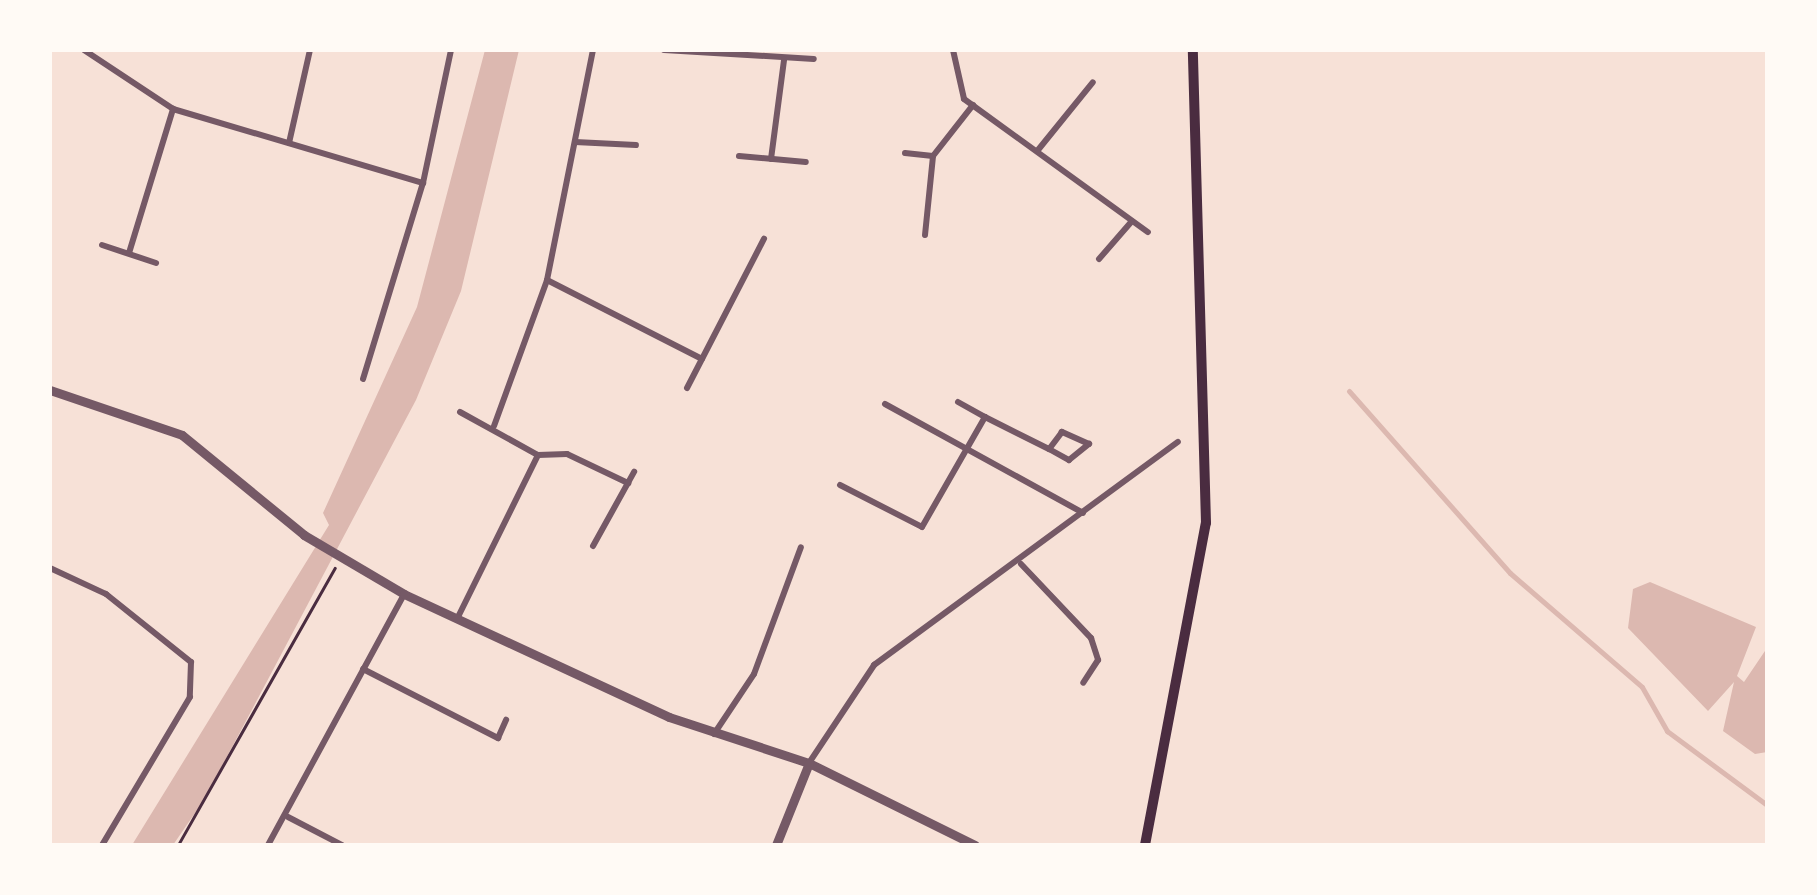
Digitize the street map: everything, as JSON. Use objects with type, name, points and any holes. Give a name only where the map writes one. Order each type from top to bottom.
[{"type":"main road","points":[[1144,845],[1206,523],[1192,50]]},
{"type":"street","points":[[84,50],[173,109],[422,183]]},
{"type":"street","points":[[288,143],[310,50]]},
{"type":"street","points":[[362,379],[422,183],[450,50]]},
{"type":"street","points":[[494,426],[547,280],[594,50]]},
{"type":"street","points":[[664,50],[814,59]]},
{"type":"street","points":[[953,50],[954,76],[972,105],[1148,232]]},
{"type":"street","points":[[772,159],[784,60]]},
{"type":"street","points":[[1038,150],[1092,82]]},
{"type":"street","points":[[925,234],[933,156],[972,105]]},
{"type":"street","points":[[129,253],[173,109]]},
{"type":"street","points":[[575,142],[636,145]]},
{"type":"street","points":[[905,153],[933,156]]},
{"type":"street","points":[[739,156],[806,162]]},
{"type":"street","points":[[1099,259],[1132,221]]},
{"type":"street","points":[[688,388],[764,239]]},
{"type":"street","points":[[102,245],[156,263]]},
{"type":"street","points":[[547,280],[702,359]]},
{"type":"street","points":[[50,390],[182,434],[304,535],[404,594],[713,735],[808,763],[976,845]]},
{"type":"street","points":[[958,402],[1069,460],[1089,444],[1062,432],[1049,449]]},
{"type":"street","points":[[886,404],[1084,514]]},
{"type":"street","points":[[460,412],[494,426],[538,455],[567,454],[628,484]]},
{"type":"street","points":[[840,485],[922,527],[985,417]]},
{"type":"street","points":[[776,845],[808,763],[874,665],[1021,564],[1178,442]]},
{"type":"street","points":[[457,619],[538,455]]},
{"type":"street","points":[[593,546],[634,472]]},
{"type":"street","points":[[713,735],[754,674],[802,547]]},
{"type":"street","points":[[1021,564],[1091,638],[1098,660],[1083,684]]},
{"type":"street","points":[[50,568],[76,575],[182,646],[190,697],[102,845]]},
{"type":"street","points":[[268,845],[288,817],[404,594]]},
{"type":"street","points":[[363,669],[498,738],[506,720]]},
{"type":"street","points":[[288,817],[342,845]]},
{"type":"path","points":[[178,845],[338,555]]},
{"type":"shaded area","points":[[485,50],[519,50],[461,291],[416,400],[204,800],[173,845],[132,845],[329,525],[323,513],[417,307]]},
{"type":"shaded area","points":[[1650,582],[1756,627],[1737,676],[1744,682],[1767,648],[1767,752],[1755,754],[1723,731],[1734,682],[1708,711],[1628,628],[1633,589]]},
{"type":"waterway","points":[[1349,391],[1510,573],[1642,687],[1667,731],[1767,805]]}]
